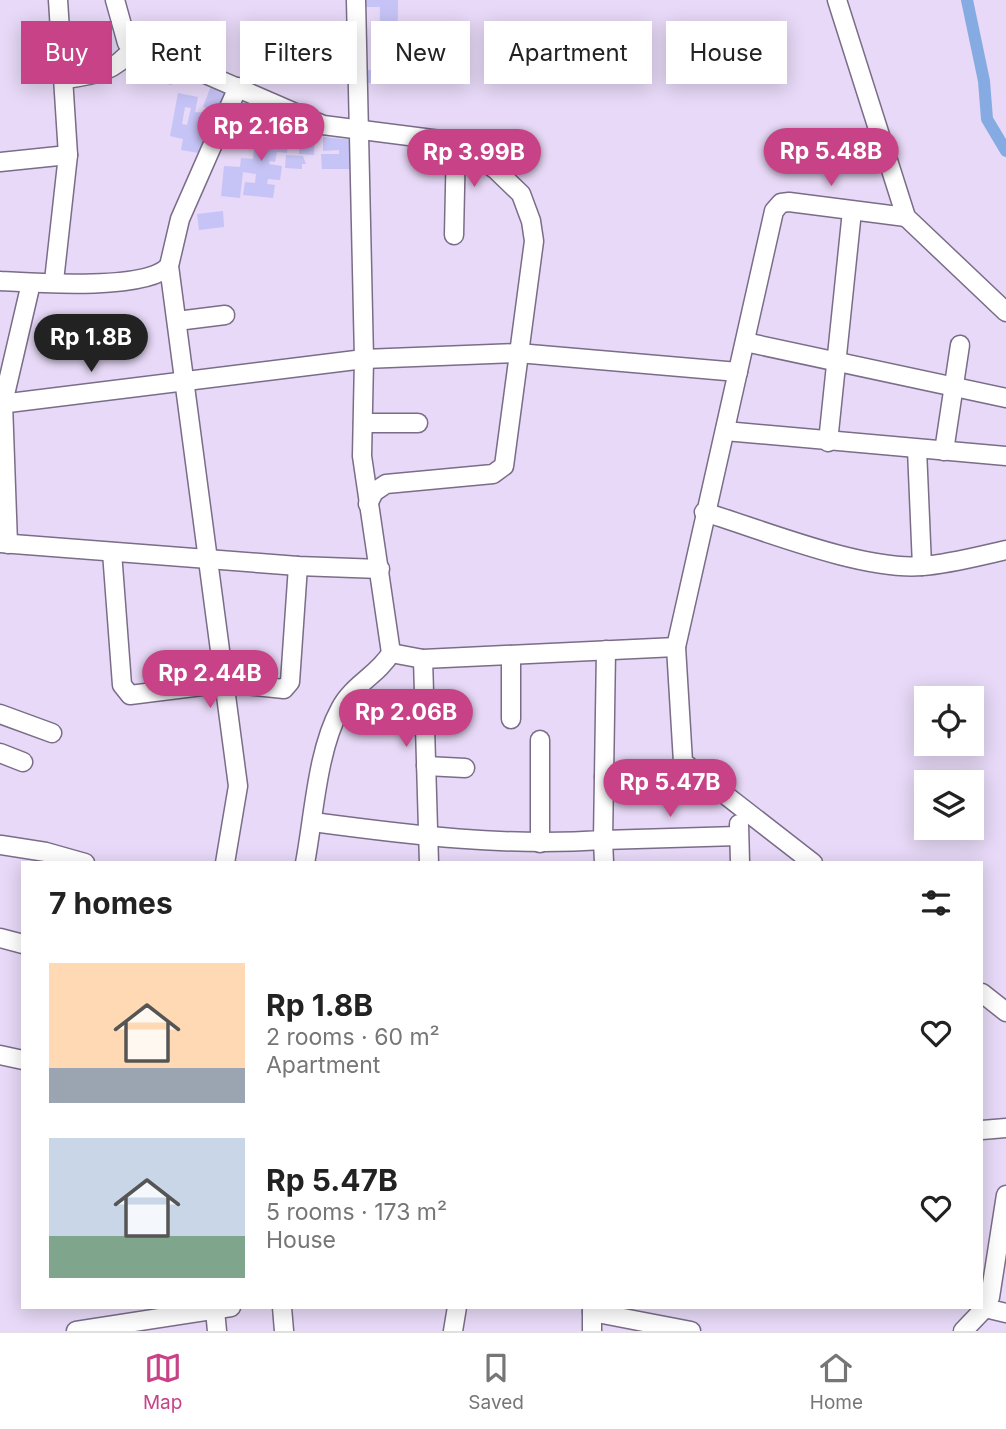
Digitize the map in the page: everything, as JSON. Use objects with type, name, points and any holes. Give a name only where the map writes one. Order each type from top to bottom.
[{"type":"street","points":[[58,0],[60,21]]},
{"type":"street","points":[[115,0],[126,38]]},
{"type":"street","points":[[305,861],[335,719],[352,692],[382,666],[391,653],[362,456],[364,359],[356,0]]},
{"type":"street","points":[[837,0],[906,218],[1006,312]]},
{"type":"street","points":[[112,68],[126,56]]},
{"type":"street","points":[[226,83],[309,120],[456,142],[495,169],[521,194],[527,205],[534,241],[504,466],[492,474],[386,484],[374,492],[368,504]]},
{"type":"street","points":[[54,281],[68,155],[66,84]]},
{"type":"street","points":[[225,861],[238,791],[226,683],[169,266],[180,219],[238,87]]},
{"type":"street","points":[[454,235],[456,142]]},
{"type":"street","points":[[0,162],[68,155]]},
{"type":"street","points":[[810,861],[740,808],[681,758],[676,647],[704,512],[777,206],[789,202],[906,218]]},
{"type":"street","points":[[828,442],[852,211]]},
{"type":"street","points":[[0,281],[128,282],[159,274],[169,266]]},
{"type":"street","points":[[31,283],[1,403],[4,544],[298,566],[380,569]]},
{"type":"street","points":[[177,321],[225,315]]},
{"type":"street","points":[[745,342],[1006,398]]},
{"type":"street","points":[[944,451],[960,345]]},
{"type":"street","points":[[1,403],[184,383],[364,359],[518,353],[738,372]]},
{"type":"street","points":[[363,423],[418,423]]},
{"type":"street","points":[[725,431],[1006,456]]},
{"type":"street","points":[[917,449],[922,566]]},
{"type":"street","points":[[704,512],[862,559],[922,566],[1006,550]]},
{"type":"street","points":[[112,552],[123,690],[130,695],[226,683],[281,689],[290,682],[298,566]]},
{"type":"street","points":[[391,653],[423,659],[676,647]]},
{"type":"street","points":[[604,861],[606,650]]},
{"type":"street","points":[[511,655],[511,719]]},
{"type":"street","points":[[423,659],[429,861]]},
{"type":"street","points":[[0,714],[52,733]]},
{"type":"street","points":[[540,740],[540,843]]},
{"type":"street","points":[[0,753],[23,762]]},
{"type":"street","points":[[426,766],[465,768]]},
{"type":"street","points":[[604,777],[627,778]]},
{"type":"street","points":[[740,808],[740,861]]},
{"type":"street","points":[[313,822],[429,838],[540,843],[738,836]]},
{"type":"street","points":[[1,845],[47,852],[78,861]]},
{"type":"street","points":[[0,938],[21,943]]},
{"type":"street","points":[[983,994],[1006,1012]]},
{"type":"street","points":[[0,1055],[21,1060]]},
{"type":"street","points":[[983,1130],[1006,1128]]},
{"type":"street","points":[[963,1331],[985,1308],[988,1275],[1006,1195]]},
{"type":"street","points":[[985,1308],[1006,1313]]},
{"type":"street","points":[[76,1331],[223,1309],[217,1331]]},
{"type":"street","points":[[282,1309],[284,1331]]},
{"type":"street","points":[[453,1331],[457,1309]]},
{"type":"street","points":[[592,1331],[592,1310],[691,1331]]},
{"type":"building","points":[[363,0],[398,0],[398,21],[380,21],[380,7],[363,7]]},
{"type":"building","points":[[364,70],[371,70],[371,83],[364,83]]},
{"type":"building","points":[[212,84],[231,89],[222,114],[203,107]]},
{"type":"building","points":[[178,93],[198,97],[195,112],[215,113],[212,129],[208,129],[199,153],[181,150],[183,139],[170,136]],"holes":[[[185,107],[191,108],[187,125],[182,124]]]},
{"type":"building","points":[[236,108],[247,108],[247,122],[251,122],[251,119],[263,123],[262,141],[226,138],[227,124],[232,124]]},
{"type":"building","points":[[267,119],[297,122],[296,140],[289,139],[287,153],[277,152],[275,162],[270,161],[269,164],[282,166],[280,180],[268,179],[267,184],[275,185],[273,198],[243,195],[245,182],[255,183],[256,174],[243,172],[240,198],[221,196],[224,166],[240,167],[241,158],[253,159],[255,142],[264,143]]},
{"type":"building","points":[[300,125],[315,125],[314,155],[299,154]]},
{"type":"building","points":[[323,137],[354,140],[354,169],[322,169],[321,154],[339,154],[339,150],[323,151]]},
{"type":"building","points":[[286,155],[303,156],[306,164],[302,164],[302,169],[285,168]]},
{"type":"building","points":[[223,211],[224,227],[199,230],[197,214]]},
{"type":"waterway","points":[[967,0],[984,81],[987,119],[1006,151]]}]
